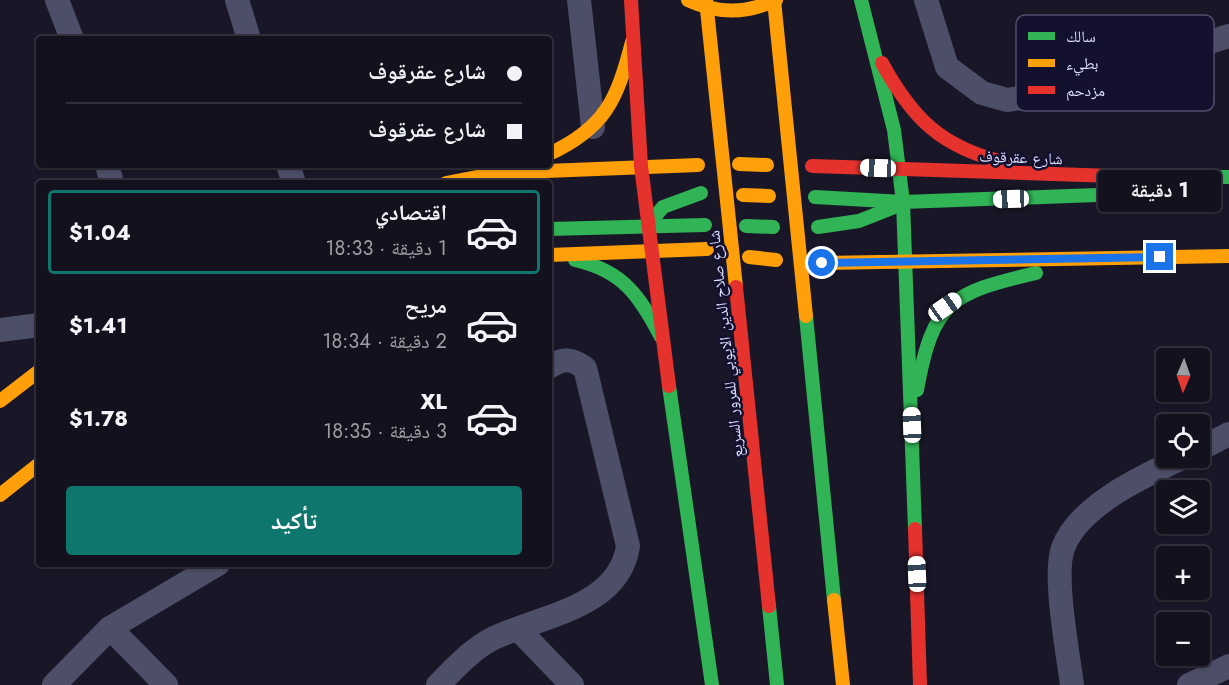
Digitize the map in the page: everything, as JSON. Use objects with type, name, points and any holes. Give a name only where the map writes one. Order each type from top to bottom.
[{"type":"main road","points":[[632,0],[641,166],[663,343],[712,685]]},
{"type":"main road","points":[[688,0],[701,6],[728,12],[759,8],[775,0],[843,685]]},
{"type":"main road","name":"شارع صلاح الدين الايوبي للمرور السريع","points":[[706,0],[777,685]]},
{"type":"main road","points":[[861,0],[894,129],[903,202],[920,685]]},
{"type":"main road","points":[[552,153],[572,143],[593,128],[617,89],[633,42]]},
{"type":"main road","points":[[876,52],[897,92],[912,114],[938,135],[964,151],[997,161],[1070,175]]},
{"type":"main road","points":[[739,164],[767,165]]},
{"type":"main road","points":[[461,180],[497,173],[698,165]]},
{"type":"main road","name":"شارع عقرقوف","points":[[812,166],[1070,175],[1223,177]]},
{"type":"main road","points":[[497,173],[511,168]]},
{"type":"main road","points":[[1133,191],[1223,177]]},
{"type":"main road","points":[[648,225],[653,214],[672,201],[701,193]]},
{"type":"main road","points":[[815,197],[903,202],[1113,193]]},
{"type":"main road","points":[[743,195],[769,196]]},
{"type":"main road","points":[[818,227],[843,225],[869,219],[903,202]]},
{"type":"main road","points":[[552,229],[705,225]]},
{"type":"main road","points":[[746,226],[773,227]]},
{"type":"main road","points":[[552,256],[707,249]]},
{"type":"main road","points":[[822,263],[1229,254]]},
{"type":"main road","points":[[552,257],[595,265],[617,274],[635,291],[646,307],[663,343]]},
{"type":"main road","points":[[749,257],[776,260]]},
{"type":"main road","points":[[912,425],[926,337],[934,320],[945,307],[979,287],[1118,257]]},
{"type":"main road","points":[[0,401],[36,373]]},
{"type":"main road","points":[[0,495],[36,466]]},
{"type":"street","points":[[57,0],[71,36]]},
{"type":"street","points":[[237,0],[248,36]]},
{"type":"street","points":[[579,0],[593,128]]},
{"type":"street","points":[[926,0],[947,67],[982,93],[1007,100],[1016,99]]},
{"type":"street","points":[[1214,41],[1229,36]]},
{"type":"street","points":[[0,330],[36,325]]},
{"type":"street","points":[[438,685],[479,646],[561,614],[594,596],[616,576],[626,557],[628,546],[585,368],[573,360],[561,360],[552,365]]},
{"type":"street","points":[[1210,444],[1229,434]]},
{"type":"street","points":[[1072,685],[1060,574],[1063,548],[1075,527],[1107,499],[1164,468]]},
{"type":"street","points":[[54,685],[110,628],[213,567]]},
{"type":"street","points":[[110,628],[166,685]]},
{"type":"street","points":[[518,629],[572,685]]},
{"type":"street","points":[[1189,685],[1229,666]]},
{"type":"traffic: fast","points":[[861,0],[894,130],[903,202],[915,529]]},
{"type":"traffic: fast","points":[[1113,176],[1229,177]]},
{"type":"traffic: fast","points":[[648,225],[663,207],[701,193]]},
{"type":"traffic: fast","points":[[815,197],[903,202],[1097,195]]},
{"type":"traffic: fast","points":[[818,227],[859,221],[897,206]]},
{"type":"traffic: fast","points":[[552,229],[705,225]]},
{"type":"traffic: fast","points":[[746,226],[773,227]]},
{"type":"traffic: fast","points":[[575,260],[592,265],[618,278],[637,297],[661,337]]},
{"type":"traffic: fast","points":[[917,390],[930,337],[939,319],[951,306],[965,295],[984,287],[1036,273]]},
{"type":"traffic: fast","points":[[806,316],[834,600]]},
{"type":"traffic: fast","points":[[669,386],[712,685]]},
{"type":"traffic: fast","points":[[769,606],[777,685]]},
{"type":"traffic: slow","points":[[688,0],[721,10],[743,10],[776,0]]},
{"type":"traffic: slow","points":[[706,0],[736,287]]},
{"type":"traffic: slow","points":[[774,0],[806,316]]},
{"type":"traffic: slow","points":[[552,152],[583,134],[606,110],[621,80],[632,42]]},
{"type":"traffic: slow","points":[[739,164],[767,165]]},
{"type":"traffic: slow","points":[[461,180],[497,173],[698,165]]},
{"type":"traffic: slow","points":[[743,195],[769,196]]},
{"type":"traffic: slow","points":[[552,255],[707,249]]},
{"type":"traffic: slow","points":[[822,263],[1229,256]]},
{"type":"traffic: slow","points":[[749,257],[776,260]]},
{"type":"traffic: slow","points":[[0,401],[36,373]]},
{"type":"traffic: slow","points":[[0,495],[36,466]]},
{"type":"traffic: slow","points":[[834,600],[843,685]]},
{"type":"traffic: jam","points":[[631,0],[641,166],[669,386]]},
{"type":"traffic: jam","points":[[882,63],[905,100],[930,128],[962,148],[1003,162]]},
{"type":"traffic: jam","points":[[812,166],[1113,176]]},
{"type":"traffic: jam","points":[[736,287],[769,606]]},
{"type":"traffic: jam","points":[[915,529],[920,685]]},
{"type":"route","points":[[822,263],[1160,257]]}]
